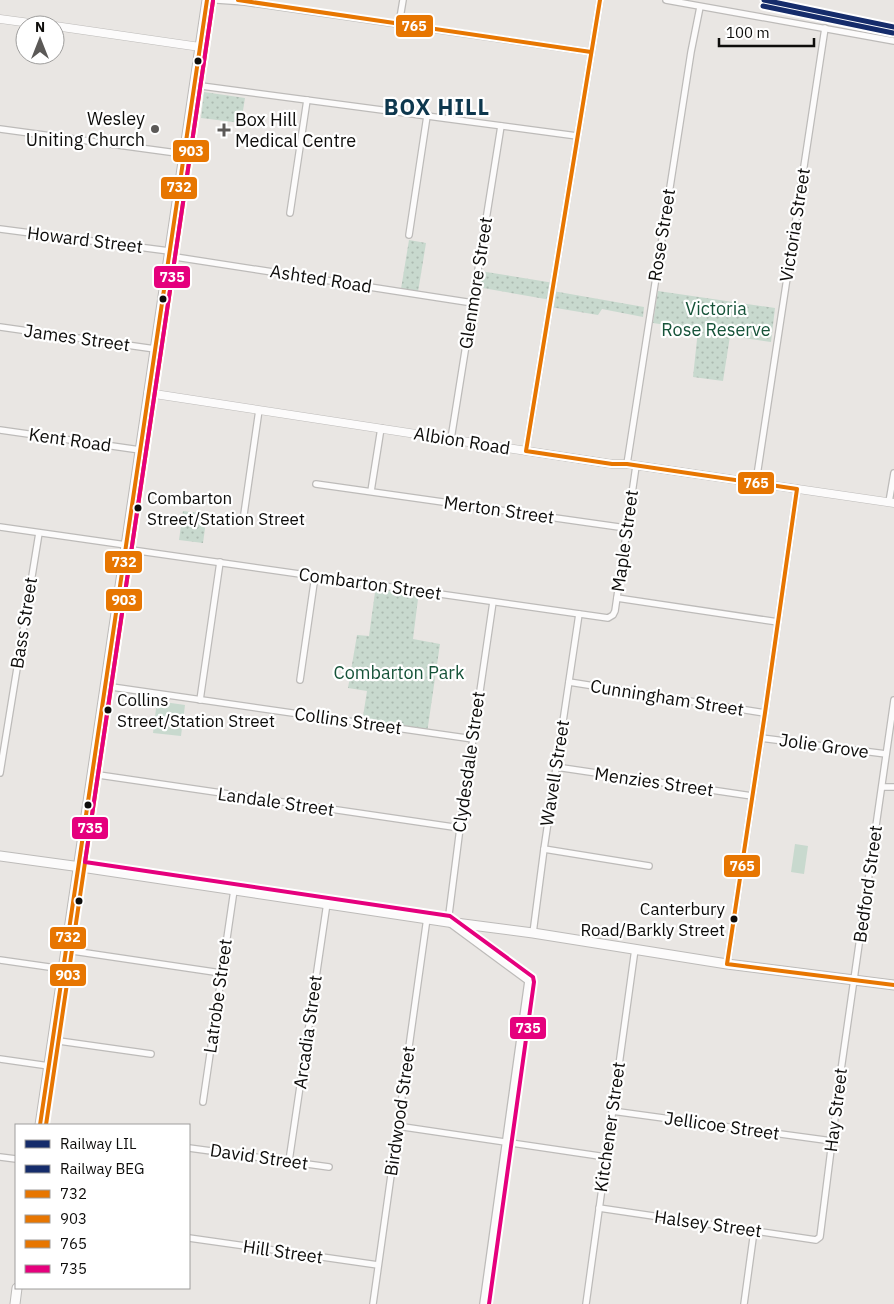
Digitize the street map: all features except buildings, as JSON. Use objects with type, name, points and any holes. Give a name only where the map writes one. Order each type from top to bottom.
[{"type":"main road","points":[[40,1124],[208,1]]},
{"type":"main road","points":[[0,856],[533,933],[727,964],[894,985]]},
{"type":"main road","points":[[15,1304],[17,1289]]},
{"type":"street","points":[[217,0],[242,1],[591,52]]},
{"type":"street","points":[[399,24],[403,0]]},
{"type":"street","points":[[526,451],[600,0]]},
{"type":"street","points":[[666,0],[894,41]]},
{"type":"street","name":"Rose Street","points":[[627,464],[691,52],[700,7]]},
{"type":"street","points":[[0,18],[15,20]]},
{"type":"street","points":[[65,27],[200,47]]},
{"type":"street","name":"Victoria Street","points":[[756,482],[824,28]]},
{"type":"street","points":[[194,85],[577,136]]},
{"type":"street","points":[[290,213],[307,100]]},
{"type":"street","points":[[409,236],[426,116]]},
{"type":"street","name":"Glenmore Street","points":[[451,439],[500,126]]},
{"type":"street","points":[[0,129],[184,154]]},
{"type":"street","name":"Howard Street","points":[[0,229],[169,253]]},
{"type":"street","name":"Ashted Road","points":[[169,253],[473,303]]},
{"type":"street","name":"James Street","points":[[0,327],[155,349]]},
{"type":"street","name":"Albion Road","points":[[148,393],[612,464],[627,464],[892,503]]},
{"type":"street","points":[[243,522],[258,410]]},
{"type":"street","points":[[371,491],[381,428]]},
{"type":"street","name":"Kent Road","points":[[0,430],[140,450]]},
{"type":"street","name":"Maple Street","points":[[613,615],[636,466]]},
{"type":"street","points":[[892,503],[894,473]]},
{"type":"street","name":"Merton Street","points":[[316,484],[626,528]]},
{"type":"street","points":[[727,964],[798,488]]},
{"type":"street","name":"Combarton Street","points":[[0,527],[220,562],[493,602],[608,618],[613,615]]},
{"type":"street","name":"Bass Street","points":[[0,772],[39,533]]},
{"type":"street","points":[[200,700],[220,562]]},
{"type":"street","points":[[300,680],[315,576]]},
{"type":"street","points":[[617,598],[778,622]]},
{"type":"street","name":"Clydesdale Street","points":[[448,922],[472,739],[493,602]]},
{"type":"street","name":"Wavell Street","points":[[533,933],[579,614]]},
{"type":"street","name":"Cunningham Street","points":[[569,682],[765,713]]},
{"type":"street","name":"Collins Street","points":[[105,686],[472,739]]},
{"type":"street","name":"Bedford Street","points":[[854,979],[894,700]]},
{"type":"street","name":"Jolie Grove","points":[[762,738],[886,754]]},
{"type":"street","name":"Menzies Street","points":[[556,767],[752,796]]},
{"type":"street","name":"Landale Street","points":[[92,774],[460,828]]},
{"type":"street","points":[[882,787],[894,787]]},
{"type":"street","points":[[544,849],[649,866]]},
{"type":"street","name":"Latrobe Street","points":[[203,1102],[234,890]]},
{"type":"street","name":"Arcadia Street","points":[[289,1162],[327,903]]},
{"type":"street","name":"Birdwood Street","points":[[373,1304],[427,918]]},
{"type":"street","points":[[448,922],[528,981],[483,1304]]},
{"type":"street","name":"Kitchener Street","points":[[586,1304],[635,949]]},
{"type":"street","points":[[66,950],[221,973]]},
{"type":"street","points":[[0,960],[63,969]]},
{"type":"street","name":"Hay Street","points":[[816,1240],[820,1237],[854,979]]},
{"type":"street","points":[[52,1040],[151,1054]]},
{"type":"street","points":[[0,1059],[49,1066]]},
{"type":"street","name":"Jellicoe Street","points":[[612,1111],[832,1141]]},
{"type":"street","points":[[398,1126],[606,1157]]},
{"type":"street","name":"David Street","points":[[190,1148],[329,1167]]},
{"type":"street","points":[[0,1157],[15,1159]]},
{"type":"street","name":"Halsey Street","points":[[599,1208],[816,1240]]},
{"type":"street","points":[[744,1304],[754,1231]]},
{"type":"street","name":"Hill Street","points":[[190,1238],[378,1265]]},
{"type":"green space","points":[[204,92],[245,98],[241,123],[201,118]]},
{"type":"green space","points":[[409,240],[426,243],[418,292],[401,289]]},
{"type":"green space","points":[[480,271],[554,283],[553,291],[644,307],[643,317],[602,309],[598,315],[550,307],[551,300],[477,287]]},
{"type":"green space","name":"Victoria Rose Reserve","points":[[658,291],[775,308],[771,342],[730,336],[723,381],[693,377],[698,330],[653,323]]},
{"type":"green space","points":[[183,511],[207,514],[203,543],[179,540]]},
{"type":"green space","name":"Combarton Park","points":[[376,585],[419,591],[413,639],[440,644],[427,733],[362,723],[367,691],[348,688],[357,635],[369,636]]},
{"type":"green space","points":[[157,701],[185,705],[181,736],[153,733]]},
{"type":"green space","points":[[795,844],[808,846],[804,874],[791,872]]},
{"type":"rail line","name":"LIL","points":[[764,0],[894,27]]},
{"type":"rail line","name":"BEG","points":[[763,6],[893,33]]},
{"type":"transit line","name":"732","points":[[40,1124],[207,0]]},
{"type":"transit line","name":"765","points":[[238,0],[591,52]]},
{"type":"transit line","name":"765","points":[[600,0],[526,451],[797,489],[727,964],[894,985]]},
{"type":"transit line","name":"903","points":[[46,1124],[213,1]]},
{"type":"transit line","name":"735","points":[[213,1],[85,862],[450,916],[533,977],[534,982],[489,1304]]},
{"type":"place","name":"Wesley Uniting Church","points":[[155,129]]},
{"type":"place","name":"Box Hill Medical Centre","points":[[224,130]]},
{"type":"place","name":"Combarton Street/Station Street","points":[[138,508]]},
{"type":"place","name":"Collins Street/Station Street","points":[[108,710]]},
{"type":"place","name":"Canterbury Road/Barkly Street","points":[[734,919]]},
{"type":"district","name":"BOX HILL","points":[[437,107]]}]
